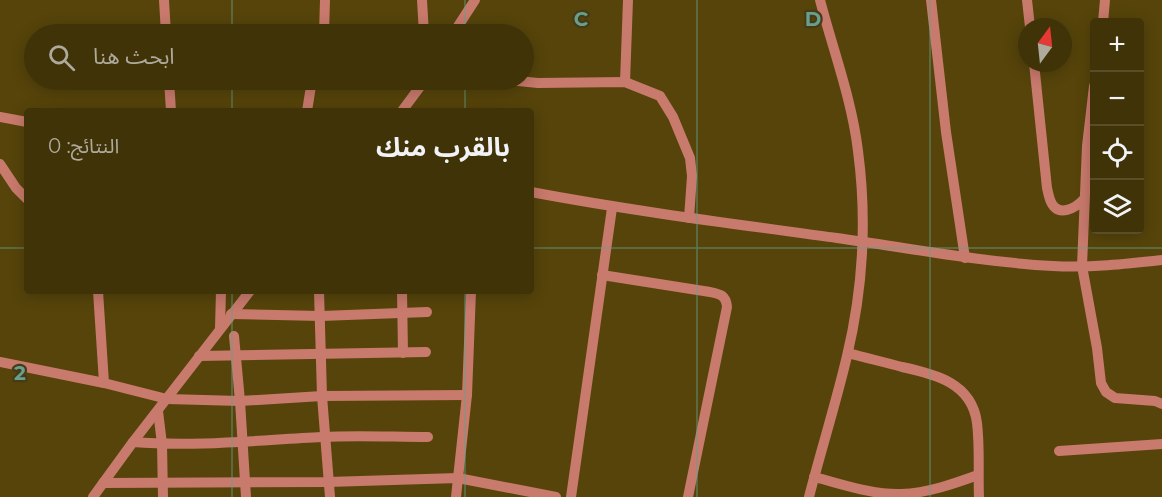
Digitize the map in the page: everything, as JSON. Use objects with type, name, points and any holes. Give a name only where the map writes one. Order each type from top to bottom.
[{"type":"street","points":[[164,0],[165,24]]},
{"type":"street","points":[[325,0],[325,24]]},
{"type":"street","points":[[422,0],[423,24]]},
{"type":"street","points":[[459,24],[475,0]]},
{"type":"street","points":[[625,82],[627,0]]},
{"type":"street","points":[[809,497],[848,353],[860,281],[863,242],[858,150],[852,118],[820,0]]},
{"type":"street","points":[[931,0],[946,132],[965,258]]},
{"type":"street","points":[[1027,0],[1029,18]]},
{"type":"street","points":[[1103,18],[1105,0]]},
{"type":"street","points":[[1035,72],[1047,188],[1051,203],[1055,208],[1066,210],[1076,207],[1084,199]]},
{"type":"street","points":[[534,83],[625,82],[660,96],[683,138],[690,158],[692,176],[689,218]]},
{"type":"street","points":[[170,90],[171,108]]},
{"type":"street","points":[[307,108],[310,90]]},
{"type":"street","points":[[404,108],[418,90]]},
{"type":"street","points":[[0,117],[24,121]]},
{"type":"street","points":[[1090,124],[1082,266],[1100,378],[1106,392],[1115,398],[1155,401],[1162,404]]},
{"type":"street","points":[[0,164],[24,196]]},
{"type":"street","points":[[534,193],[612,207],[965,258],[1055,266],[1162,260]]},
{"type":"street","points":[[571,497],[612,207]]},
{"type":"street","points":[[602,275],[710,292],[722,295],[727,301],[688,497]]},
{"type":"street","points":[[98,294],[104,383]]},
{"type":"street","points":[[220,328],[221,294]]},
{"type":"street","points":[[93,497],[248,294]]},
{"type":"street","points":[[319,294],[324,437],[330,497]]},
{"type":"street","points":[[402,294],[403,353]]},
{"type":"street","points":[[456,497],[467,395],[471,294]]},
{"type":"street","points":[[231,314],[321,316],[428,312]]},
{"type":"street","points":[[234,336],[246,497]]},
{"type":"street","points":[[199,356],[426,352]]},
{"type":"street","points":[[848,353],[926,372],[947,379],[962,390],[972,402],[977,422],[979,497]]},
{"type":"street","points":[[0,362],[104,383],[166,399],[240,400],[322,396],[467,395]]},
{"type":"street","points":[[158,411],[162,444],[163,497]]},
{"type":"street","points":[[133,442],[162,444],[324,437],[428,437]]},
{"type":"street","points":[[1059,451],[1162,444]]},
{"type":"street","points":[[814,477],[875,492],[899,494],[944,487],[978,475]]},
{"type":"street","points":[[103,483],[327,482],[458,478],[556,497]]}]
